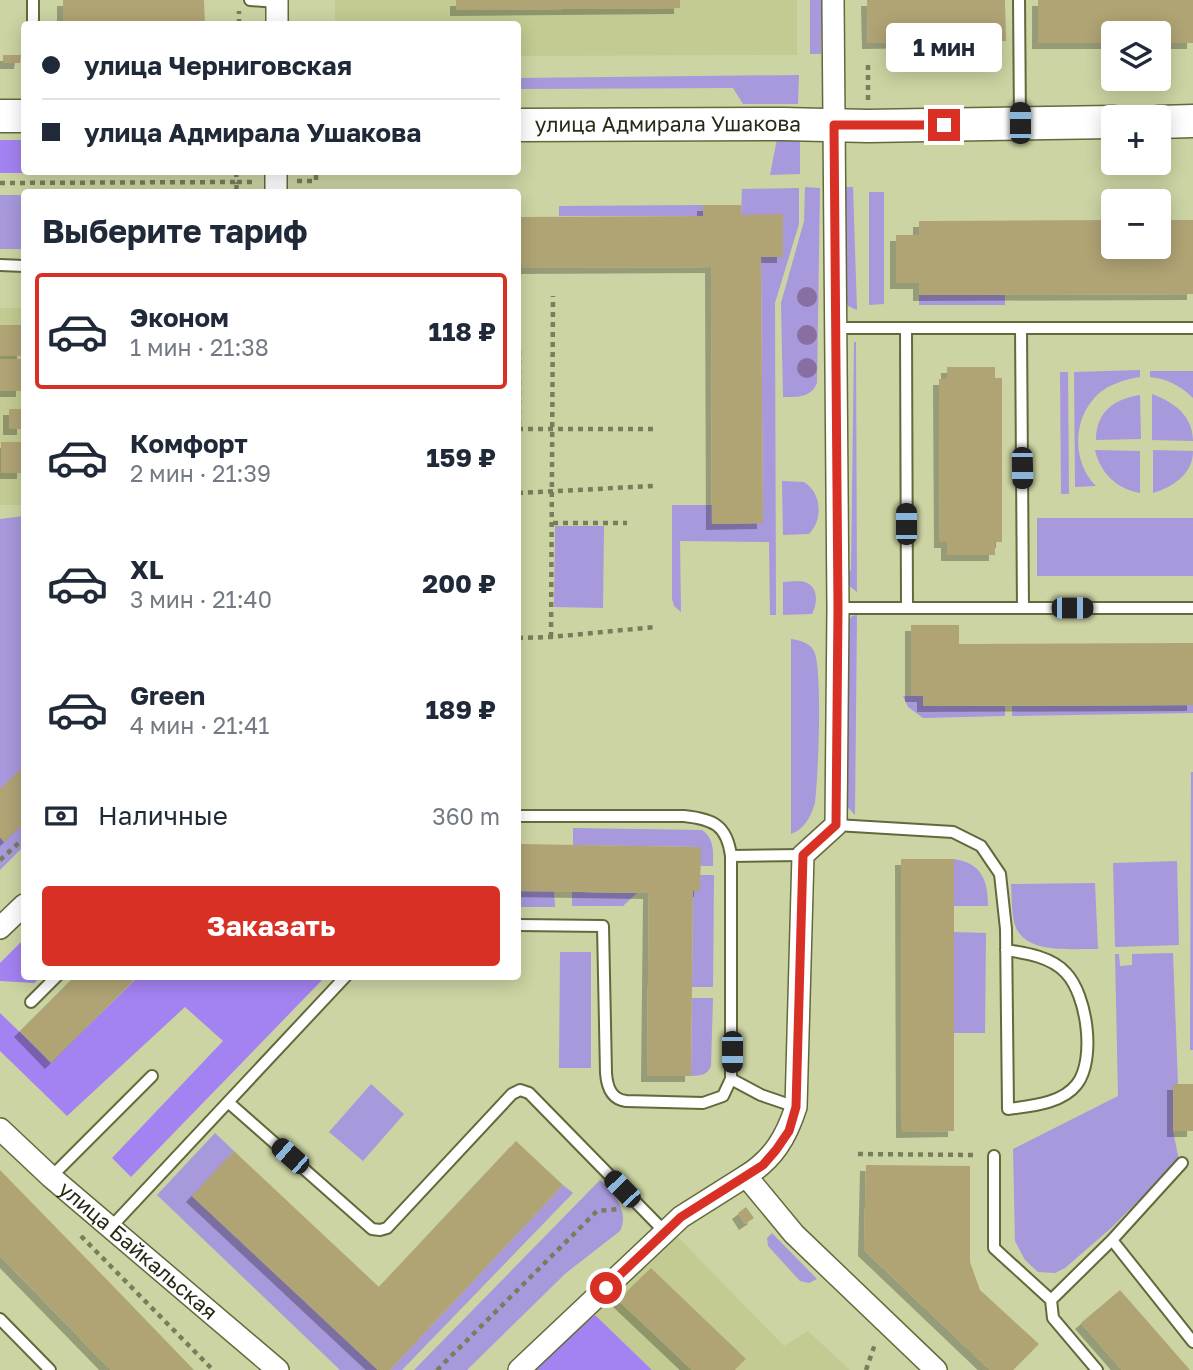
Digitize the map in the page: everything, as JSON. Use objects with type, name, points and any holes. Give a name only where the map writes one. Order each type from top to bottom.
[{"type":"street","points":[[519,1370],[665,1232],[697,1206],[721,1194],[763,1165],[789,1131],[796,1107],[803,855],[836,825],[838,608],[832,0]]},
{"type":"street","points":[[276,21],[277,1]]},
{"type":"street","points":[[0,116],[21,116]]},
{"type":"street","points":[[1171,122],[1193,121]]},
{"type":"street","name":"улица Адмирала Ушакова","points":[[521,125],[1101,122]]},
{"type":"street","points":[[0,928],[21,908]]},
{"type":"street","name":"улица Байкальская","points":[[0,1129],[51,1177],[112,1226],[278,1370]]},
{"type":"street","points":[[747,1177],[794,1234],[936,1370]]},
{"type":"lane","points":[[33,0],[33,21]]},
{"type":"lane","points":[[250,0],[277,1]]},
{"type":"lane","points":[[1019,0],[1020,123]]},
{"type":"lane","points":[[0,265],[21,266]]},
{"type":"lane","points":[[835,328],[1193,328]]},
{"type":"lane","points":[[906,328],[907,608]]},
{"type":"lane","points":[[1021,328],[1023,608]]},
{"type":"lane","points":[[838,608],[1193,608]]},
{"type":"lane","points":[[521,816],[684,816],[701,818],[721,828],[729,844],[731,856],[732,1080],[723,1096],[703,1103],[626,1101],[617,1098],[608,1088],[606,1073],[603,926],[521,925]]},
{"type":"lane","points":[[836,825],[953,832],[981,846],[1000,874],[1006,950],[1008,1109],[1034,1106],[1059,1098],[1076,1086],[1083,1071],[1086,1053],[1083,1007],[1075,986],[1065,971],[1031,954],[1006,950]]},
{"type":"lane","points":[[731,856],[803,855]]},
{"type":"lane","points":[[31,1002],[53,980]]},
{"type":"lane","points":[[112,1226],[342,980]]},
{"type":"lane","points":[[51,1177],[152,1076]]},
{"type":"lane","points":[[732,1080],[761,1095],[796,1107]]},
{"type":"lane","points":[[228,1102],[372,1229],[380,1230],[387,1228],[512,1094],[520,1090],[529,1093],[665,1232]]},
{"type":"lane","points":[[994,1156],[994,1248],[1051,1300],[1053,1318],[1097,1370]]},
{"type":"lane","points":[[1051,1300],[1112,1240],[1182,1163]]},
{"type":"lane","points":[[1112,1240],[1193,1342]]},
{"type":"lane","points":[[0,1319],[50,1370]]},
{"type":"path","points":[[868,65],[868,102]]},
{"type":"path","points":[[316,175],[316,181]]},
{"type":"path","points":[[0,183],[237,182],[236,189]]},
{"type":"path","points":[[551,637],[552,296]]},
{"type":"path","points":[[521,429],[654,429]]},
{"type":"path","points":[[521,493],[654,486]]},
{"type":"path","points":[[553,523],[627,523]]},
{"type":"path","points":[[521,638],[655,627]]},
{"type":"path","points":[[0,860],[21,841]]},
{"type":"path","points":[[858,1154],[994,1156]]},
{"type":"path","points":[[437,1370],[597,1211],[639,1207]]},
{"type":"path","points":[[77,1233],[213,1370]]},
{"type":"shaded area","points":[[335,0],[797,0],[797,55],[521,56],[521,21],[335,21]]},
{"type":"shaded area","points":[[810,0],[822,0],[821,54],[810,54]]},
{"type":"shaded area","points":[[799,75],[798,104],[743,104],[733,88],[521,89],[521,78]]},
{"type":"shaded area","points":[[777,139],[800,140],[800,174],[770,175]]},
{"type":"shaded area","points":[[0,140],[21,140],[21,173],[0,173]]},
{"type":"shaded area","points":[[805,187],[820,188],[817,383],[807,394],[783,397],[781,303],[804,221]]},
{"type":"shaded area","points":[[844,187],[853,187],[857,310],[848,306],[846,298]]},
{"type":"shaded area","points":[[799,188],[799,224],[775,303],[776,615],[770,615],[769,542],[680,541],[681,612],[674,606],[672,599],[672,505],[712,505],[712,524],[763,523],[761,257],[783,257],[783,215],[741,215],[742,189]]},
{"type":"shaded area","points":[[869,192],[884,192],[884,304],[869,305]]},
{"type":"shaded area","points":[[0,195],[21,195],[21,249],[0,249]]},
{"type":"shaded area","points":[[703,205],[703,216],[559,216],[559,206]]},
{"type":"shaded area","points":[[919,295],[1005,295],[1005,305],[919,305]]},
{"type":"shaded area","points":[[0,308],[21,308],[21,505],[0,505]]},
{"type":"shaded area","points":[[854,342],[857,592],[844,582],[844,574],[851,570]]},
{"type":"shaded area","points":[[1140,370],[1140,377],[1120,382],[1102,391],[1086,411],[1081,421],[1078,445],[1083,467],[1096,486],[1075,487],[1074,372]]},
{"type":"shaded area","points":[[1150,371],[1193,371],[1193,398],[1173,383],[1150,377]]},
{"type":"shaded area","points":[[1060,372],[1068,372],[1069,494],[1061,494]]},
{"type":"shaded area","points":[[1152,394],[1167,401],[1186,417],[1193,441],[1152,440]]},
{"type":"shaded area","points":[[1140,395],[1141,439],[1096,440],[1099,422],[1108,408],[1122,400]]},
{"type":"shaded area","points":[[1095,450],[1140,451],[1140,493],[1124,488],[1111,479],[1101,466]]},
{"type":"shaded area","points":[[1153,450],[1193,451],[1186,473],[1168,487],[1153,493]]},
{"type":"shaded area","points":[[782,481],[804,482],[814,493],[818,514],[817,522],[809,534],[783,535]]},
{"type":"shaded area","points":[[21,516],[21,849],[0,870],[0,519]]},
{"type":"shaded area","points":[[1037,518],[1193,518],[1193,576],[1037,576]]},
{"type":"shaded area","points":[[555,526],[604,526],[603,608],[554,607]]},
{"type":"shaded area","points":[[783,582],[811,585],[816,597],[812,614],[783,615]]},
{"type":"shaded area","points":[[857,615],[855,815],[844,803],[846,623],[852,616]]},
{"type":"shaded area","points":[[791,639],[804,642],[814,651],[819,700],[815,803],[807,822],[791,834]]},
{"type":"shaded area","points":[[903,696],[923,696],[923,706],[1005,706],[1005,716],[923,718],[908,707]]},
{"type":"shaded area","points":[[1193,705],[1193,713],[1012,716],[1012,706]]},
{"type":"shaded area","points":[[1193,772],[1193,1050],[1190,1050]]},
{"type":"shaded area","points":[[573,828],[702,830],[711,842],[713,866],[700,866],[700,847],[573,845]]},
{"type":"shaded area","points":[[954,859],[971,865],[982,875],[987,889],[988,906],[954,906]]},
{"type":"shaded area","points":[[1177,861],[1179,945],[1115,947],[1113,863]]},
{"type":"shaded area","points":[[700,875],[714,875],[713,987],[692,987],[693,891]]},
{"type":"shaded area","points":[[1095,883],[1098,949],[1041,946],[1022,937],[1016,928],[1012,912],[1011,884]]},
{"type":"shaded area","points":[[521,891],[554,891],[555,907],[521,907]]},
{"type":"shaded area","points":[[572,892],[637,893],[623,906],[572,906]]},
{"type":"shaded area","points":[[954,932],[986,933],[985,1033],[954,1033]]},
{"type":"shaded area","points":[[21,942],[21,980],[38,980],[34,983],[0,981],[0,963]]},
{"type":"shaded area","points":[[560,952],[591,952],[591,1068],[559,1068]]},
{"type":"shaded area","points":[[1173,953],[1178,1084],[1173,1084],[1173,1131],[1179,1160],[1110,1229],[1065,1268],[1055,1273],[1038,1272],[1025,1260],[1015,1241],[1013,1149],[1118,1096],[1115,954],[1119,954],[1120,966],[1132,965],[1132,954]]},
{"type":"shaded area","points":[[135,980],[322,980],[131,1177],[112,1158],[223,1041],[185,1007],[67,1116],[0,1051],[0,1013],[51,1062]]},
{"type":"shaded area","points":[[692,998],[713,998],[711,1066],[705,1073],[691,1076]]},
{"type":"shaded area","points":[[371,1084],[404,1114],[363,1161],[329,1132]]},
{"type":"shaded area","points":[[215,1133],[234,1151],[192,1196],[378,1370],[340,1370],[157,1195]]},
{"type":"shaded area","points":[[600,1180],[619,1203],[623,1216],[620,1231],[566,1273],[467,1370],[414,1370]]},
{"type":"shaded area","points":[[563,1185],[573,1193],[402,1370],[390,1370]]},
{"type":"shaded area","points":[[674,1233],[784,1346],[808,1331],[850,1370],[652,1370],[595,1315]]},
{"type":"shaded area","points":[[772,1233],[817,1279],[809,1283],[800,1281],[768,1246],[767,1238]]},
{"type":"shaded area","points":[[595,1315],[652,1370],[533,1370]]},
{"type":"building","points":[[63,0],[204,0],[205,21],[63,21]]},
{"type":"building","points":[[456,0],[680,0],[680,8],[456,10]]},
{"type":"building","points":[[867,0],[1005,0],[1006,41],[868,43]]},
{"type":"building","points":[[1038,0],[1193,0],[1193,43],[1171,43],[1171,21],[1101,21],[1101,43],[1038,43]]},
{"type":"building","points":[[3,55],[21,55],[20,63],[3,63]]},
{"type":"building","points":[[703,205],[741,205],[741,215],[783,214],[783,257],[761,257],[763,523],[712,524],[711,267],[521,268],[521,217],[703,216]]},
{"type":"building","points":[[1101,220],[1101,259],[1171,259],[1171,220],[1193,220],[1193,294],[919,295],[919,283],[896,283],[896,235],[919,235],[919,221]]},
{"type":"building","points":[[0,325],[21,325],[21,356],[0,356]]},
{"type":"building","points":[[0,359],[21,359],[21,391],[0,391]]},
{"type":"building","points":[[947,367],[995,367],[995,378],[1002,378],[1002,542],[995,542],[995,555],[947,555],[947,542],[940,542],[939,379],[947,379]]},
{"type":"building","points":[[9,409],[21,409],[21,429],[9,429]]},
{"type":"building","points":[[1,442],[21,442],[21,473],[1,473]]},
{"type":"building","points":[[911,625],[959,625],[959,644],[1193,643],[1193,705],[923,706],[923,696],[911,696]]},
{"type":"building","points":[[21,769],[21,826],[4,842],[0,837],[0,789]]},
{"type":"building","points":[[521,844],[701,847],[700,891],[693,891],[691,1076],[647,1076],[649,893],[521,891]]},
{"type":"building","points":[[901,859],[954,859],[954,1131],[902,1132]]},
{"type":"building","points":[[71,980],[134,980],[51,1063],[20,1031]]},
{"type":"building","points":[[1173,1084],[1193,1084],[1193,1131],[1173,1131]]},
{"type":"building","points":[[516,1141],[563,1185],[390,1370],[378,1370],[192,1196],[234,1151],[379,1287]]},
{"type":"building","points":[[866,1165],[970,1166],[970,1262],[980,1290],[1039,1344],[1013,1370],[990,1370],[864,1250]]},
{"type":"building","points":[[0,1170],[194,1370],[111,1370],[0,1256]]},
{"type":"building","points":[[746,1207],[754,1218],[745,1224],[738,1213]]},
{"type":"building","points":[[651,1268],[746,1359],[734,1370],[692,1370],[618,1300]]},
{"type":"building","points":[[1120,1290],[1190,1370],[1122,1370],[1081,1323]]},
{"type":"route","points":[[606,1288],[681,1217],[763,1165],[789,1131],[796,1107],[803,855],[836,825],[838,608],[834,125],[944,125]]}]
